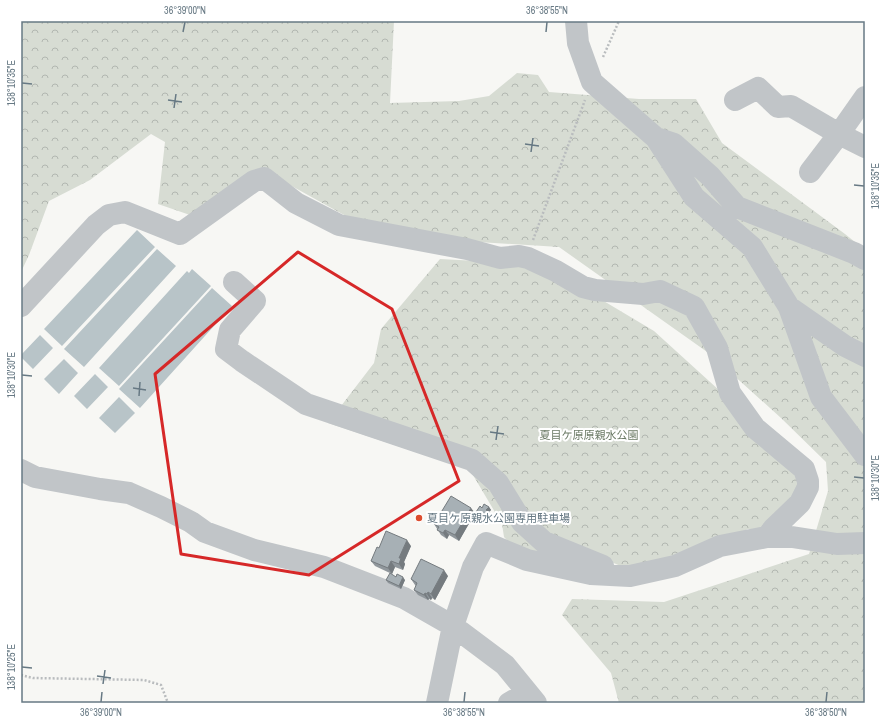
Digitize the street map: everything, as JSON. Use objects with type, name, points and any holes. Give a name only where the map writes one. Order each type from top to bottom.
[{"type":"street","points":[[576,21],[578,43],[592,82],[656,138],[694,196],[752,247],[789,307],[822,397],[865,454]]},
{"type":"street","points":[[734,100],[758,88],[778,107],[791,106],[865,148]]},
{"type":"street","points":[[810,172],[865,97]]},
{"type":"street","points":[[656,138],[674,144],[710,176],[737,207],[854,253],[865,259]]},
{"type":"street","points":[[21,306],[96,225],[109,215],[125,212],[180,234],[254,181],[264,178],[296,203],[339,225],[467,250],[500,258],[519,256],[528,258],[556,271],[583,287],[596,290],[643,294],[660,291],[694,307],[717,348],[730,393],[755,428],[804,470],[808,481],[808,487],[800,503],[773,529],[767,537]]},
{"type":"street","points":[[234,282],[255,301],[230,330],[226,349],[242,361],[306,404],[472,460],[498,483],[522,522],[544,542],[630,576]]},
{"type":"street","points":[[789,307],[845,346],[865,356]]},
{"type":"street","points":[[21,470],[35,477],[129,493],[191,522],[205,532],[254,550],[324,567],[404,598],[453,626],[505,665],[524,700]]},
{"type":"street","points":[[437,703],[453,626],[473,567],[486,543],[526,560],[591,574],[630,576],[675,566],[720,546],[767,537],[792,538],[837,544],[865,543]]},
{"type":"path","points":[[531,244],[592,82],[619,21]]},
{"type":"path","points":[[21,675],[34,678],[144,680],[161,685],[168,703]]},
{"type":"highlighted area","points":[[298,252],[392,309],[459,481],[309,575],[181,554],[155,374]]},
{"type":"green space","points":[[21,21],[394,21],[390,103],[459,101],[489,96],[517,73],[538,75],[549,92],[639,99],[696,99],[722,143],[865,250],[865,703],[619,703],[611,673],[562,615],[572,599],[664,602],[809,554],[828,491],[826,462],[781,418],[710,354],[559,247],[382,236],[279,179],[190,215],[158,204],[165,142],[151,134],[90,180],[49,201],[29,255],[21,272]]},
{"type":"green space","name":"夏目ケ原原親水公園","points":[[440,259],[545,266],[654,331],[731,401],[804,482],[762,531],[748,529],[679,563],[635,572],[597,556],[592,562],[515,549],[504,537],[502,524],[470,470],[328,423],[374,363],[381,329]]},
{"type":"shaded area","points":[[137,230],[155,247],[62,346],[44,329]]},
{"type":"shaded area","points":[[157,249],[176,266],[84,367],[64,349]]},
{"type":"shaded area","points":[[192,269],[211,286],[119,386],[99,368],[187,271],[189,273]]},
{"type":"shaded area","points":[[212,288],[232,306],[140,408],[119,389]]},
{"type":"shaded area","points":[[40,335],[53,348],[33,369],[21,357],[21,355]]},
{"type":"shaded area","points":[[64,359],[78,373],[59,394],[44,379]]},
{"type":"shaded area","points":[[95,374],[108,387],[87,409],[74,396]]},
{"type":"shaded area","points":[[119,397],[135,413],[115,433],[99,418]]},
{"type":"building","points":[[451,496],[471,508],[455,535],[445,530],[443,533],[437,530],[439,527],[434,524]]},
{"type":"building","points":[[484,504],[489,507],[486,510],[488,511],[484,517],[476,512],[480,506],[482,508]]},
{"type":"building","points":[[386,531],[407,540],[399,558],[401,558],[399,564],[391,561],[388,568],[371,561],[377,547],[379,548]]},
{"type":"building","points":[[421,559],[444,570],[431,594],[428,592],[424,595],[414,590],[417,583],[411,579]]},
{"type":"building","points":[[390,573],[396,577],[397,574],[403,577],[399,586],[386,580]]},
{"type":"place","name":"夏目ケ原親水公園専用駐車場","points":[[419,518]]}]
